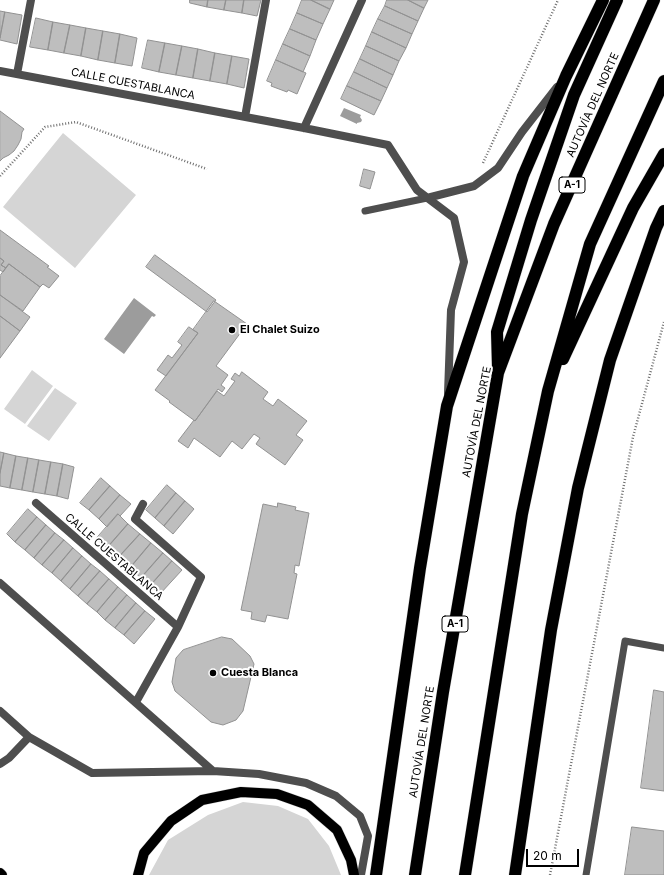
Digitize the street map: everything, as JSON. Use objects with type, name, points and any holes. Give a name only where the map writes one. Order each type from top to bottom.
[{"type":"highway","points":[[376,875],[420,568],[447,406],[523,176],[566,76],[603,0]]},
{"type":"highway","points":[[498,373],[497,332],[531,220],[574,95],[617,0]]},
{"type":"highway","name":"AUTOVÍA DEL NORTE","points":[[415,875],[443,692],[498,373],[554,224],[654,0]]},
{"type":"highway","points":[[465,875],[522,514],[548,391],[590,244],[664,81]]},
{"type":"highway","points":[[548,391],[633,208],[664,154]]},
{"type":"highway","points":[[515,875],[551,630],[578,488],[610,360],[656,228],[664,211]]},
{"type":"main road","points":[[138,875],[144,853],[171,821],[202,800],[241,792],[277,794],[308,805],[337,830],[351,860],[354,875]]},
{"type":"street","points":[[17,74],[31,0]]},
{"type":"street","points":[[245,116],[266,0]]},
{"type":"street","points":[[304,128],[362,0]]},
{"type":"street","name":"CALLE CUESTABLANCA","points":[[0,71],[245,116],[388,145],[417,190],[454,218],[464,262],[452,310],[447,406]]},
{"type":"street","points":[[426,198],[474,186],[498,168],[522,132],[566,76]]},
{"type":"street","name":"CALLE CUESTABLANCA","points":[[36,503],[178,627]]},
{"type":"street","points":[[136,702],[178,627],[201,577],[135,519],[143,504]]},
{"type":"street","points":[[0,583],[214,771]]},
{"type":"street","points":[[0,711],[29,737],[92,773],[214,771],[259,774],[306,782],[336,796],[360,816],[368,836],[362,875]]},
{"type":"street","points":[[0,764],[9,758],[29,737]]},
{"type":"lane","points":[[365,211],[426,198]]},
{"type":"lane","points":[[586,875],[624,641],[664,648]]},
{"type":"path","points":[[474,186],[486,156],[558,0]]},
{"type":"path","points":[[0,176],[45,127],[76,122],[207,169]]},
{"type":"path","points":[[550,875],[633,437],[664,322]]},
{"type":"shaded area","points":[[344,108],[361,115],[361,122],[357,124],[340,116]]},
{"type":"shaded area","points":[[63,133],[136,195],[75,268],[3,207]]},
{"type":"shaded area","points":[[134,298],[156,315],[154,317],[152,316],[124,354],[104,339]]},
{"type":"shaded area","points":[[32,370],[53,386],[25,424],[4,409]]},
{"type":"shaded area","points":[[55,388],[77,403],[49,441],[27,426]]},
{"type":"shaded area","points":[[243,802],[278,806],[308,819],[329,846],[341,875],[149,875],[168,840],[208,815]]},
{"type":"building","points":[[190,0],[208,0],[207,7],[190,3]]},
{"type":"building","points":[[208,0],[226,0],[224,10],[207,7]]},
{"type":"building","points":[[226,0],[244,0],[242,13],[224,10]]},
{"type":"building","points":[[244,0],[261,0],[257,16],[242,13]]},
{"type":"building","points":[[302,0],[311,0],[330,9],[323,24],[297,13]]},
{"type":"building","points":[[311,0],[334,0],[330,9]]},
{"type":"building","points":[[387,0],[408,0],[424,8],[418,21],[385,6]]},
{"type":"building","points":[[408,0],[428,0],[424,8]]},
{"type":"building","points":[[385,6],[418,21],[412,34],[378,19]]},
{"type":"building","points":[[0,11],[5,12],[0,38]]},
{"type":"building","points":[[5,12],[22,15],[17,44],[0,40]]},
{"type":"building","points":[[297,13],[323,24],[316,40],[290,29]]},
{"type":"building","points":[[36,18],[53,22],[48,50],[30,47]]},
{"type":"building","points":[[378,19],[412,34],[406,48],[372,32]]},
{"type":"building","points":[[53,22],[70,25],[64,53],[48,50]]},
{"type":"building","points":[[70,25],[86,28],[81,56],[64,53]]},
{"type":"building","points":[[86,28],[103,31],[98,60],[81,56]]},
{"type":"building","points":[[290,29],[316,40],[310,56],[283,44]]},
{"type":"building","points":[[103,31],[120,34],[115,63],[98,60]]},
{"type":"building","points":[[372,32],[406,48],[399,61],[366,46]]},
{"type":"building","points":[[120,34],[137,38],[132,66],[115,63]]},
{"type":"building","points":[[148,40],[165,43],[159,72],[142,68]]},
{"type":"building","points":[[165,43],[182,46],[176,75],[159,72]]},
{"type":"building","points":[[283,44],[310,56],[303,72],[276,60]]},
{"type":"building","points":[[182,46],[198,49],[193,78],[176,75]]},
{"type":"building","points":[[366,46],[399,61],[393,75],[360,59]]},
{"type":"building","points":[[198,49],[215,53],[210,81],[193,78]]},
{"type":"building","points":[[215,53],[232,56],[227,84],[210,81]]},
{"type":"building","points":[[232,56],[249,59],[244,88],[227,84]]},
{"type":"building","points":[[360,59],[393,75],[387,88],[354,72]]},
{"type":"building","points":[[276,60],[306,73],[297,94],[271,86],[272,83],[267,81]]},
{"type":"building","points":[[354,72],[387,88],[381,101],[347,86]]},
{"type":"building","points":[[347,86],[381,101],[374,115],[341,99]]},
{"type":"building","points":[[0,111],[24,129],[21,139],[14,151],[0,161]]},
{"type":"building","points":[[364,169],[375,172],[370,189],[360,186]]},
{"type":"building","points":[[0,230],[49,266],[47,267],[59,276],[49,288],[43,284],[40,287],[9,264],[6,268],[1,265],[4,261],[0,258]]},
{"type":"building","points":[[155,255],[216,300],[207,312],[146,267]]},
{"type":"building","points":[[0,258],[4,261],[1,265],[6,268],[3,272],[0,270]]},
{"type":"building","points":[[9,264],[40,287],[23,311],[0,295],[0,276]]},
{"type":"building","points":[[0,295],[30,317],[20,331],[0,316]]},
{"type":"building","points":[[214,301],[247,324],[216,366],[228,375],[221,385],[225,388],[222,392],[218,389],[195,421],[155,390],[198,333],[193,330]]},
{"type":"building","points":[[0,316],[20,331],[0,358]]},
{"type":"building","points":[[189,327],[198,333],[166,376],[157,370],[168,355],[172,358],[182,345],[178,342]]},
{"type":"building","points":[[242,372],[268,392],[263,399],[273,406],[278,399],[307,421],[296,435],[303,440],[285,465],[256,444],[260,438],[254,434],[242,449],[232,441],[220,457],[194,438],[188,448],[178,441],[217,391],[224,396],[235,381],[231,379],[235,373],[239,376]]},
{"type":"building","points":[[0,452],[4,453],[0,473]]},
{"type":"building","points":[[4,453],[16,456],[10,488],[0,486],[0,473]]},
{"type":"building","points":[[16,456],[28,458],[22,490],[10,488]]},
{"type":"building","points":[[28,458],[39,460],[33,492],[22,490]]},
{"type":"building","points":[[39,460],[51,462],[45,494],[33,492]]},
{"type":"building","points":[[51,462],[63,464],[57,496],[45,494]]},
{"type":"building","points":[[63,464],[74,467],[68,499],[57,496]]},
{"type":"building","points":[[101,478],[110,486],[89,510],[80,503]]},
{"type":"building","points":[[167,485],[176,493],[155,518],[146,510]]},
{"type":"building","points":[[110,486],[120,495],[99,519],[89,510]]},
{"type":"building","points":[[176,493],[185,501],[164,526],[155,518]]},
{"type":"building","points":[[120,495],[131,504],[120,516],[118,514],[107,527],[99,519]]},
{"type":"building","points":[[185,501],[194,509],[173,534],[164,526]]},
{"type":"building","points":[[278,503],[296,507],[295,510],[309,513],[299,566],[295,565],[294,573],[297,574],[288,619],[267,615],[265,622],[251,619],[252,612],[241,610],[263,504],[277,507]]},
{"type":"building","points":[[28,509],[37,517],[15,542],[7,534]]},
{"type":"building","points":[[118,514],[128,524],[107,548],[96,539]]},
{"type":"building","points":[[37,517],[46,525],[25,550],[15,542]]},
{"type":"building","points":[[128,524],[140,534],[118,558],[107,548]]},
{"type":"building","points":[[46,525],[55,533],[34,558],[25,550]]},
{"type":"building","points":[[55,533],[64,540],[42,565],[34,558]]},
{"type":"building","points":[[140,534],[151,543],[130,568],[118,558]]},
{"type":"building","points":[[64,540],[73,548],[52,573],[42,565]]},
{"type":"building","points":[[151,543],[163,553],[141,578],[130,568]]},
{"type":"building","points":[[73,548],[82,556],[61,581],[52,573]]},
{"type":"building","points":[[163,553],[172,561],[150,586],[141,578]]},
{"type":"building","points":[[82,556],[91,564],[70,589],[61,581]]},
{"type":"building","points":[[172,561],[182,570],[160,594],[150,586]]},
{"type":"building","points":[[91,564],[100,571],[78,596],[70,589]]},
{"type":"building","points":[[100,571],[109,579],[87,604],[78,596]]},
{"type":"building","points":[[109,579],[118,587],[97,612],[87,604]]},
{"type":"building","points":[[118,587],[127,595],[105,620],[97,612]]},
{"type":"building","points":[[127,595],[136,603],[115,628],[105,620]]},
{"type":"building","points":[[136,603],[145,611],[124,635],[115,628]]},
{"type":"building","points":[[145,611],[155,619],[134,644],[124,635]]},
{"type":"building","name":"Cuesta Blanca","points":[[222,637],[232,639],[250,656],[254,664],[243,711],[236,720],[223,725],[211,722],[175,691],[172,682],[176,658],[183,650]]},
{"type":"building","points":[[654,690],[664,692],[664,791],[641,788]]},
{"type":"building","points":[[632,827],[664,831],[664,875],[625,875]]},
{"type":"place","name":"El Chalet Suizo","points":[[232,330]]},
{"type":"place","name":"Cuesta Blanca","points":[[213,673]]}]
